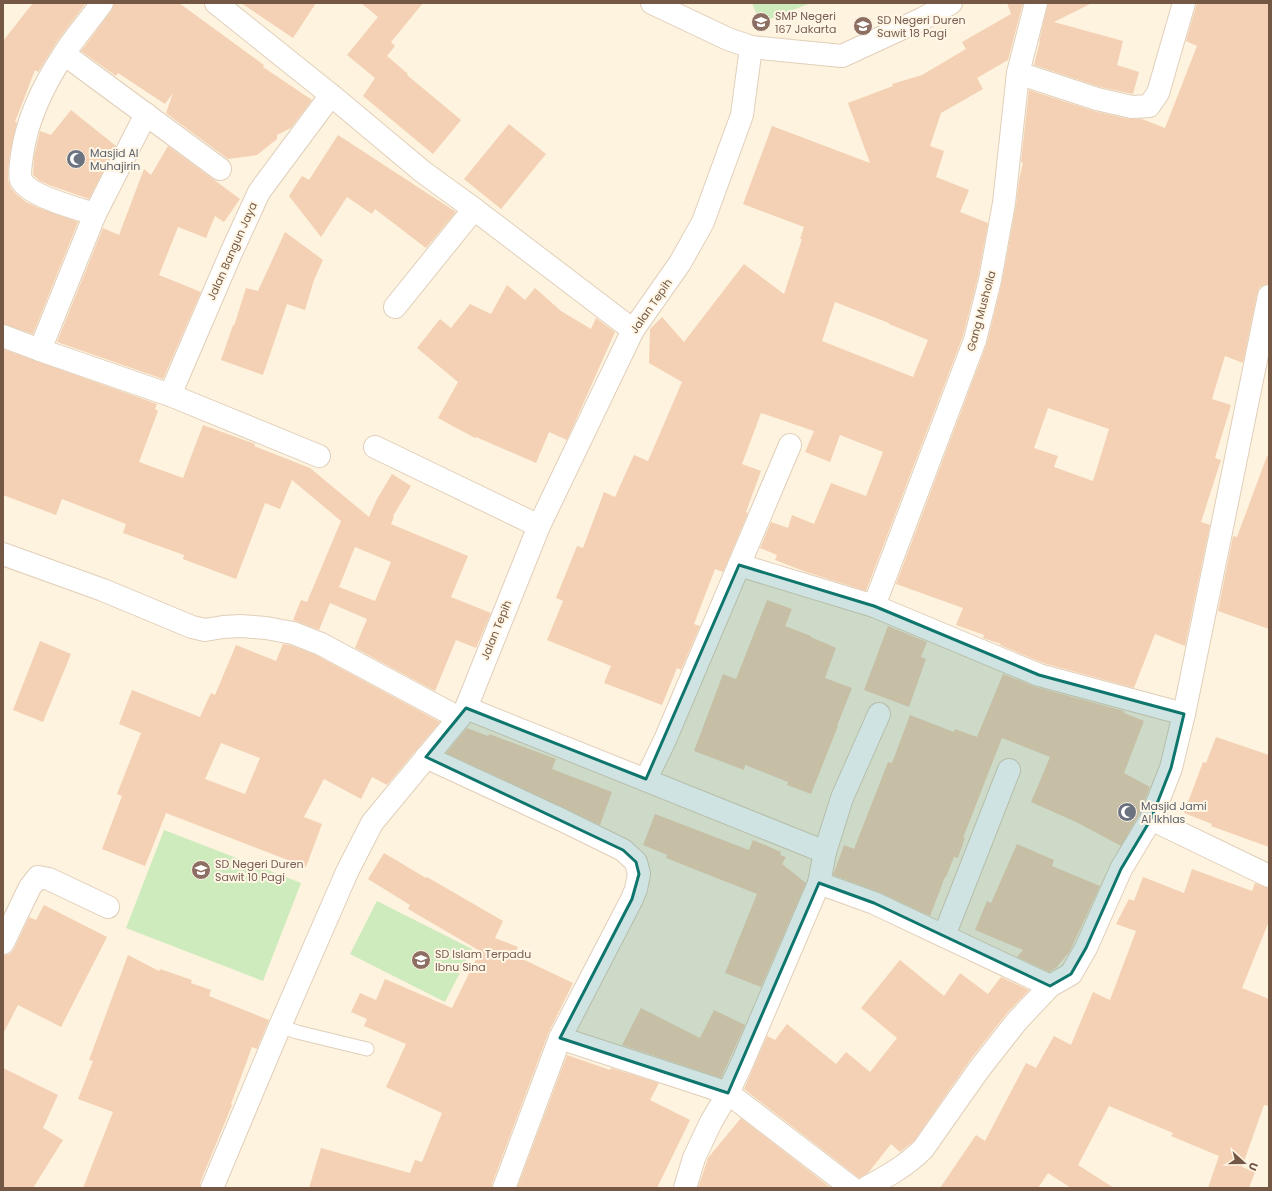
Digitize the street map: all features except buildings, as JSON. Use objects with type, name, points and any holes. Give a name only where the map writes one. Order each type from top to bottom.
[{"type":"street","points":[[95,214],[68,206],[36,193],[26,186],[21,179],[21,160],[24,138],[37,104],[49,80],[64,54],[102,3]]},
{"type":"street","points":[[216,3],[332,95],[423,172],[633,330]]},
{"type":"street","points":[[652,3],[728,39],[751,47],[842,56],[922,19],[951,3]]},
{"type":"street","name":"Gang Musholla","points":[[874,606],[975,340],[990,280],[1004,203],[1018,73],[1036,3]]},
{"type":"street","points":[[1018,73],[1097,99],[1132,107],[1149,106],[1158,92],[1184,3]]},
{"type":"street","name":"Jalan Tepih","points":[[212,1188],[347,872],[372,823],[462,712],[539,526],[633,330],[680,263],[703,222],[742,115],[751,47]]},
{"type":"street","points":[[64,54],[220,169]]},
{"type":"street","name":"Jalan Bangun Jaya","points":[[170,395],[259,192],[332,95]]},
{"type":"street","points":[[40,350],[95,214],[146,114]]},
{"type":"street","points":[[395,307],[474,209]]},
{"type":"street","points":[[866,1188],[899,1170],[923,1149],[980,1068],[1017,1021],[1050,986],[1071,974],[1086,948],[1121,869],[1151,819],[1171,768],[1184,714],[1268,302]]},
{"type":"street","points":[[3,336],[170,395],[319,456]]},
{"type":"street","points":[[646,779],[665,740],[790,445]]},
{"type":"street","points":[[375,447],[539,526]]},
{"type":"street","points":[[3,554],[103,590],[192,627],[205,630],[223,626],[241,626],[266,628],[293,633],[320,644],[462,712],[646,779],[825,852]]},
{"type":"street","points":[[740,565],[874,606],[1039,676],[1184,714]]},
{"type":"street","points":[[685,1188],[700,1146],[711,1122],[728,1094],[819,883],[825,852],[842,798],[879,714]]},
{"type":"street","points":[[426,757],[623,850],[636,862],[638,874],[634,894],[560,1038],[504,1188]]},
{"type":"street","points":[[944,936],[1009,770]]},
{"type":"street","points":[[1151,819],[1269,876]]},
{"type":"street","points":[[3,943],[30,887],[38,877],[49,879],[108,907]]},
{"type":"street","points":[[819,883],[858,896],[1050,986]]},
{"type":"street","points":[[560,1038],[728,1094],[852,1188]]},
{"type":"lane","points":[[280,1026],[297,1032],[367,1049]]},
{"type":"highlighted area","points":[[739,565],[874,606],[1039,675],[1184,714],[1171,768],[1151,819],[1121,869],[1086,948],[1071,974],[1050,986],[874,903],[819,883],[728,1093],[560,1038],[632,899],[639,874],[636,862],[623,850],[426,757],[466,708],[646,779]]},
{"type":"green space","points":[[752,3],[808,3],[808,4],[760,23]]},
{"type":"green space","points":[[164,830],[301,883],[263,981],[126,928]]},
{"type":"green space","points":[[377,901],[472,949],[445,1002],[350,954]]},
{"type":"place","name":"SMP Negeri 167 Jakarta","points":[[761,22]]},
{"type":"place","name":"SD Negeri Duren Sawit 18 Pagi","points":[[863,26]]},
{"type":"place","name":"Masjid Al Muhajirin","points":[[76,159]]},
{"type":"place","name":"Masjid Jami Al Ikhlas","points":[[1127,812]]},
{"type":"place","name":"SD Negeri Duren Sawit 10 Pagi","points":[[201,870]]},
{"type":"place","name":"SD Islam Terpadu Ibnu Sina","points":[[421,960]]}]
